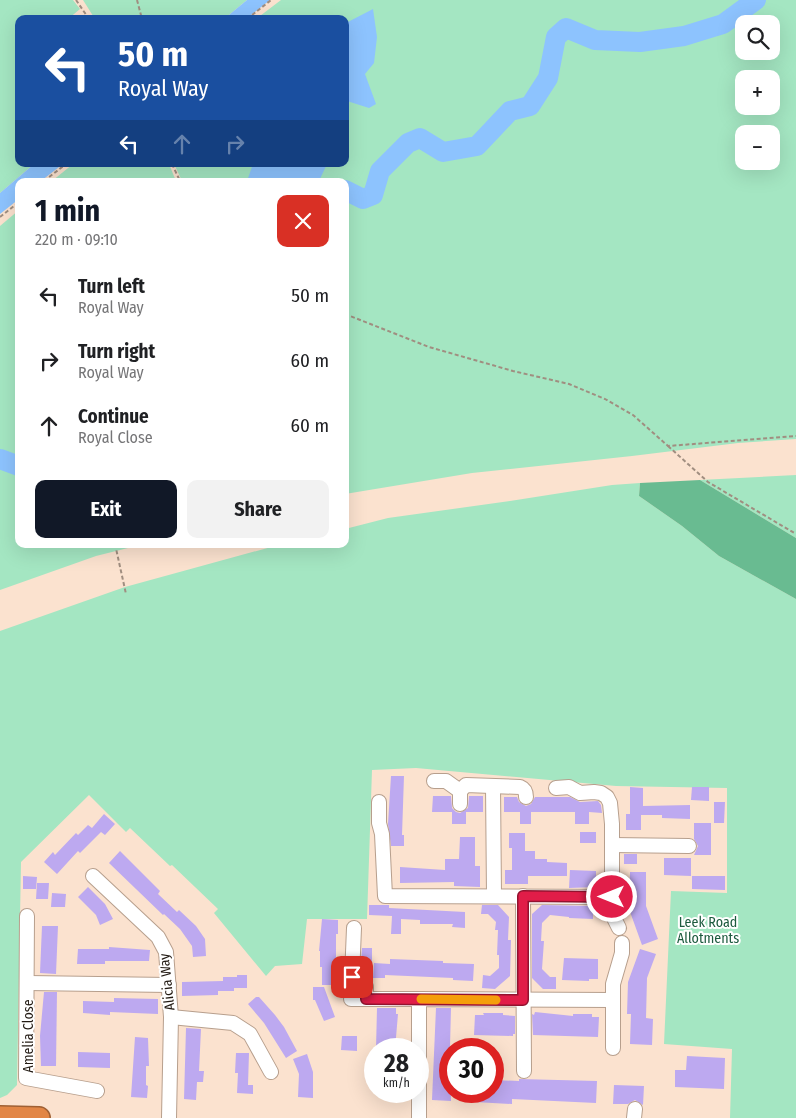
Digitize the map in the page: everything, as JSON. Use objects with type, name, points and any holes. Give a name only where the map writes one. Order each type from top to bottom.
[{"type":"highway","points":[[0,1117],[39,1118]]},
{"type":"street","points":[[434,781],[446,781],[460,798],[466,786],[520,787],[524,788],[526,797]]},
{"type":"street","points":[[493,786],[494,896]]},
{"type":"street","points":[[556,788],[569,787],[580,793],[601,793],[610,803],[612,808],[612,914],[619,928]]},
{"type":"street","points":[[379,802],[379,823],[382,834],[386,896],[612,897]]},
{"type":"street","points":[[612,845],[689,846]]},
{"type":"street","name":"Alicia Way","points":[[93,876],[158,937],[166,952],[171,1017],[169,1118]]},
{"type":"street","points":[[523,896],[524,1072]]},
{"type":"street","name":"Amelia Close","points":[[28,916],[26,1078],[97,1091]]},
{"type":"street","points":[[354,928],[352,977],[366,993]]},
{"type":"street","points":[[613,1048],[613,984],[622,953],[622,943]]},
{"type":"street","name":"Amelia Close","points":[[28,983],[169,985]]},
{"type":"street","points":[[351,999],[366,993],[420,999],[613,1000]]},
{"type":"street","points":[[419,1118],[420,999]]},
{"type":"street","points":[[171,1017],[233,1023],[250,1034],[274,1076]]},
{"type":"path","points":[[76,0],[85,15]]},
{"type":"path","points":[[137,0],[141,15]]},
{"type":"path","points":[[252,15],[271,0]]},
{"type":"path","points":[[48,178],[62,167]]},
{"type":"path","points":[[0,217],[15,205]]},
{"type":"path","points":[[349,316],[429,348],[569,384],[605,399],[633,415],[708,482],[796,534]]},
{"type":"path","points":[[668,446],[796,436]]},
{"type":"path","points":[[116,548],[126,594]]},
{"type":"green space","points":[[0,0],[73,0],[80,9],[73,15],[15,15],[15,167],[30,167],[15,178],[15,180],[0,193]]},
{"type":"green space","points":[[83,0],[247,0],[229,15],[92,15]]},
{"type":"green space","points":[[281,0],[796,0],[796,439],[738,443],[472,473],[349,493],[349,178],[181,178],[175,167],[349,167],[349,15],[261,15]]},
{"type":"green space","points":[[69,167],[170,167],[175,178],[56,178]]},
{"type":"green space","points":[[15,213],[15,548],[128,548],[96,556],[0,590],[0,226]]},
{"type":"green space","points":[[796,475],[796,538],[700,480]]},
{"type":"green space","points":[[700,480],[796,538],[796,599],[719,556],[682,526],[639,496],[640,483]]},
{"type":"green space","name":"Leek Road Allotments","points":[[640,483],[639,496],[682,526],[719,556],[796,599],[796,1118],[730,1118],[732,1049],[664,1044],[671,891],[727,893],[727,788],[616,786],[416,768],[372,770],[367,919],[307,919],[302,964],[275,966],[266,976],[214,913],[218,909],[130,828],[126,832],[89,795],[21,862],[17,1085],[7,1095],[0,1098],[0,631],[125,587],[267,548],[349,548],[349,528],[388,518],[612,485]]},
{"type":"water","points":[[247,0],[270,0],[251,15],[229,15]]},
{"type":"water","points":[[373,9],[377,37],[374,63],[365,74],[376,104],[369,108],[349,102],[349,21]]},
{"type":"water","points":[[30,167],[59,167],[45,178],[18,178]]},
{"type":"water","points":[[252,167],[326,167],[320,178],[248,178]]},
{"type":"water","points":[[15,180],[15,202],[0,214],[0,193]]},
{"type":"building","points":[[391,776],[404,776],[402,835],[404,835],[404,846],[391,846],[388,824]]},
{"type":"building","points":[[630,787],[643,788],[643,806],[690,805],[690,819],[662,818],[662,815],[641,815],[641,830],[626,830],[626,814],[630,814]]},
{"type":"building","points":[[692,787],[709,787],[709,801],[691,800]]},
{"type":"building","points":[[433,796],[451,796],[452,808],[460,813],[468,808],[469,796],[483,796],[483,812],[466,812],[466,824],[452,824],[452,812],[432,812]]},
{"type":"building","points":[[504,797],[517,797],[519,802],[526,806],[531,804],[535,797],[570,797],[580,802],[598,801],[601,805],[602,813],[589,812],[589,824],[575,824],[575,812],[531,812],[531,824],[520,824],[520,812],[504,812]]},
{"type":"building","points":[[714,802],[725,802],[724,823],[714,823]]},
{"type":"building","points":[[104,814],[115,824],[105,835],[101,832],[80,853],[78,851],[57,874],[44,862],[53,852],[55,855],[76,833],[78,835],[88,825],[92,828]]},
{"type":"building","points":[[694,823],[711,823],[711,855],[694,855],[698,846],[694,839]]},
{"type":"building","points":[[580,832],[596,832],[596,843],[580,843]]},
{"type":"building","points":[[509,833],[525,833],[525,851],[535,851],[535,859],[567,863],[567,876],[528,876],[528,884],[505,884],[505,870],[512,870],[512,848],[509,848]]},
{"type":"building","points":[[460,837],[475,837],[475,866],[480,866],[480,887],[454,886],[454,882],[400,883],[400,867],[445,870],[445,859],[459,859]]},
{"type":"building","points":[[120,851],[160,891],[158,894],[177,912],[179,910],[196,926],[205,939],[206,956],[193,957],[192,946],[180,929],[109,863]]},
{"type":"building","points":[[624,854],[637,854],[637,864],[624,864]]},
{"type":"building","points":[[664,858],[691,858],[691,876],[664,875]]},
{"type":"building","points":[[570,870],[596,871],[596,887],[569,888]]},
{"type":"building","points":[[630,872],[646,872],[646,906],[658,939],[642,945],[629,909]]},
{"type":"building","points":[[23,876],[37,877],[36,889],[23,889]]},
{"type":"building","points":[[692,876],[725,876],[725,890],[692,889]]},
{"type":"building","points":[[37,883],[49,883],[48,899],[36,899]]},
{"type":"building","points":[[88,887],[105,904],[113,919],[100,925],[96,915],[78,897]]},
{"type":"building","points":[[52,893],[66,894],[65,907],[51,907]]},
{"type":"building","points":[[369,905],[389,905],[389,908],[465,912],[465,928],[452,927],[453,924],[420,924],[420,920],[401,919],[401,934],[391,934],[392,916],[369,915]]},
{"type":"building","points":[[482,905],[498,905],[509,917],[508,940],[511,940],[510,976],[495,989],[482,988],[483,975],[490,976],[499,968],[499,955],[497,955],[498,930],[495,930],[496,922],[488,914],[481,914]]},
{"type":"building","points":[[542,905],[593,906],[593,919],[550,915],[542,923],[541,941],[544,941],[542,969],[550,977],[556,977],[556,989],[543,989],[532,978],[532,914]]},
{"type":"building","points":[[322,919],[338,920],[338,934],[336,934],[336,985],[322,985],[322,967],[320,967],[319,951]]},
{"type":"building","points":[[42,926],[58,926],[56,974],[40,973]]},
{"type":"building","points":[[109,947],[150,950],[149,961],[105,961],[105,964],[77,964],[78,949],[109,949]]},
{"type":"building","points":[[362,948],[372,948],[372,963],[361,962]]},
{"type":"building","points":[[640,949],[656,954],[647,978],[646,1018],[653,1019],[652,1045],[630,1044],[631,1014],[627,1014],[628,982]]},
{"type":"building","points":[[564,958],[598,959],[598,979],[589,979],[589,981],[562,980]]},
{"type":"building","points":[[390,959],[474,964],[473,981],[453,980],[453,978],[385,975],[385,978],[373,978],[374,963],[390,964]]},
{"type":"building","points":[[237,975],[247,975],[247,988],[234,988],[234,991],[218,991],[218,995],[182,996],[182,982],[223,981],[223,977],[237,977]]},
{"type":"building","points":[[313,987],[324,987],[335,1017],[324,1021],[315,1000],[313,1000]]},
{"type":"building","points":[[44,992],[57,992],[56,1066],[41,1066],[40,1036]]},
{"type":"building","points":[[256,997],[259,997],[275,1015],[297,1051],[286,1058],[264,1023],[248,1004]]},
{"type":"building","points":[[114,998],[158,999],[158,1014],[110,1012],[110,1015],[83,1013],[83,1001],[114,1002]]},
{"type":"building","points":[[377,1008],[396,1008],[396,1014],[398,1014],[396,1038],[376,1038]]},
{"type":"building","points":[[436,1008],[451,1008],[450,1038],[439,1038],[439,1100],[432,1100]]},
{"type":"building","points":[[535,1012],[573,1016],[573,1014],[592,1014],[592,1017],[599,1017],[598,1037],[533,1035],[532,1014],[534,1015]]},
{"type":"building","points":[[483,1013],[503,1013],[503,1015],[515,1016],[515,1034],[513,1036],[474,1035],[475,1015],[484,1015]]},
{"type":"building","points":[[186,1028],[201,1029],[199,1071],[204,1071],[203,1082],[197,1082],[196,1100],[184,1099]]},
{"type":"building","points":[[342,1036],[357,1036],[357,1051],[341,1050]]},
{"type":"building","points":[[135,1037],[148,1038],[149,1066],[146,1066],[147,1098],[131,1097]]},
{"type":"building","points":[[78,1052],[110,1053],[110,1068],[78,1067]]},
{"type":"building","points":[[236,1053],[249,1053],[248,1085],[253,1085],[253,1094],[237,1093]]},
{"type":"building","points":[[307,1054],[313,1072],[313,1098],[298,1097],[299,1074],[293,1059]]},
{"type":"building","points":[[687,1056],[725,1058],[724,1089],[675,1087],[675,1070],[686,1070]]},
{"type":"building","points":[[519,1079],[597,1081],[596,1103],[512,1099],[512,1104],[494,1103],[504,1103],[504,1080],[519,1081]]},
{"type":"building","points":[[614,1085],[644,1086],[643,1105],[635,1100],[628,1104],[613,1104]]},
{"type":"waterway","points":[[349,192],[363,199],[373,195],[380,171],[408,143],[420,138],[443,152],[477,146],[510,111],[530,106],[548,78],[556,37],[566,28],[595,40],[640,42],[684,36],[723,24],[756,0]]},
{"type":"waterway","points":[[0,459],[15,465]]},
{"type":"slow traffic","points":[[421,999],[496,1000]]},
{"type":"route","points":[[352,977],[366,988],[366,999],[523,1000],[523,896],[612,897]]}]
